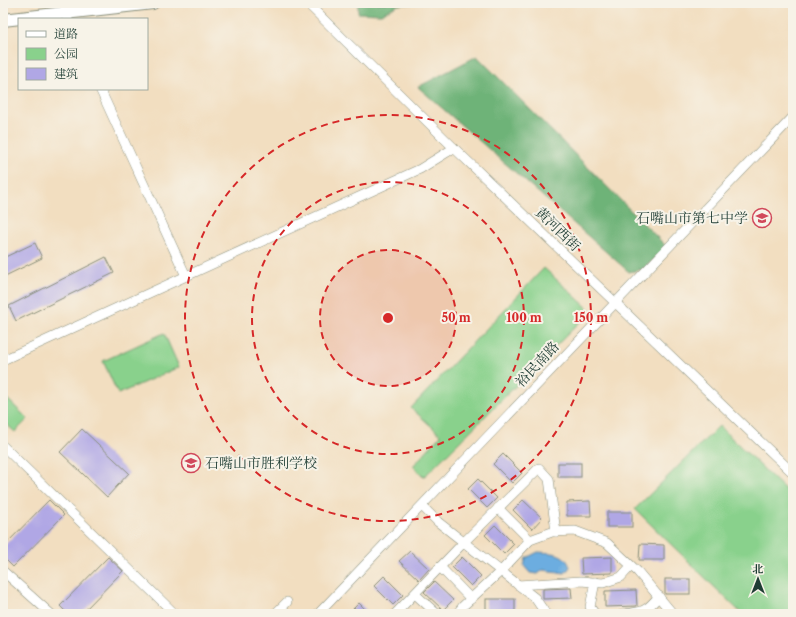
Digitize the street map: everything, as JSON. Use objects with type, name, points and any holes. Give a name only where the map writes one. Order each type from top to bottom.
[{"type":"main road","points":[[19,18],[101,6],[153,3]]},
{"type":"main road","points":[[3,20],[18,18]]},
{"type":"street","name":"黄河西街","points":[[307,3],[614,303],[793,473]]},
{"type":"street","points":[[100,90],[186,276]]},
{"type":"street","name":"裕民南路","points":[[318,614],[793,117]]},
{"type":"street","points":[[3,360],[420,169],[454,148]]},
{"type":"street","points":[[3,446],[175,614]]},
{"type":"street","points":[[395,614],[464,542],[539,468],[549,479],[556,532]]},
{"type":"street","points":[[422,506],[464,542],[535,598],[546,614]]},
{"type":"street","points":[[498,508],[530,540]]},
{"type":"street","points":[[457,614],[530,540],[556,532],[575,531],[607,543],[632,566],[673,614]]},
{"type":"street","points":[[518,585],[581,581],[603,583],[621,577],[632,566]]},
{"type":"street","points":[[440,567],[471,599]]},
{"type":"street","points":[[3,571],[51,614]]},
{"type":"street","points":[[595,582],[590,607],[595,614]]},
{"type":"street","points":[[415,594],[437,614]]},
{"type":"street","points":[[623,614],[643,612],[651,606],[659,596]]},
{"type":"street","points":[[275,614],[287,602]]},
{"type":"green space","points":[[358,3],[417,3],[398,5],[381,14],[358,13]]},
{"type":"green space","points":[[477,56],[667,247],[644,269],[629,272],[418,87]]},
{"type":"green space","points":[[544,268],[591,311],[424,477],[413,466],[441,435],[411,408]]},
{"type":"green space","points":[[164,333],[179,367],[118,394],[103,361]]},
{"type":"green space","points":[[3,395],[28,419],[15,432],[3,421]]},
{"type":"green space","points":[[719,426],[793,497],[793,614],[742,614],[635,509]]},
{"type":"water","points":[[538,552],[557,554],[565,558],[570,567],[565,573],[543,570],[538,574],[530,573],[524,566],[526,558]]},
{"type":"building","points":[[35,243],[42,258],[3,277],[3,258]]},
{"type":"building","points":[[106,257],[114,273],[16,321],[9,306]]},
{"type":"building","points":[[82,429],[129,473],[107,497],[60,452]]},
{"type":"building","points":[[503,454],[522,473],[512,483],[493,464]]},
{"type":"building","points":[[558,463],[581,463],[581,477],[558,477]]},
{"type":"building","points":[[478,479],[497,498],[487,508],[468,489]]},
{"type":"building","points":[[49,500],[64,515],[13,567],[3,557],[3,547]]},
{"type":"building","points":[[523,500],[542,518],[532,529],[513,510]]},
{"type":"building","points":[[590,501],[591,516],[567,516],[567,502]]},
{"type":"building","points":[[607,512],[632,512],[632,527],[607,527]]},
{"type":"building","points":[[495,525],[514,544],[504,554],[485,535]]},
{"type":"building","points":[[640,544],[664,545],[664,560],[639,560]]},
{"type":"building","points":[[410,551],[429,569],[419,580],[399,561]]},
{"type":"building","points":[[108,557],[123,571],[81,614],[68,614],[60,606]]},
{"type":"building","points":[[462,557],[481,576],[471,586],[452,567]]},
{"type":"building","points":[[612,557],[612,573],[582,574],[581,558]]},
{"type":"building","points":[[384,576],[403,595],[393,605],[374,586]]},
{"type":"building","points":[[665,579],[690,579],[690,594],[665,594]]},
{"type":"building","points":[[434,582],[453,600],[443,610],[424,592]]},
{"type":"building","points":[[571,588],[572,598],[543,599],[543,589]]},
{"type":"building","points":[[636,590],[637,606],[605,607],[605,591]]},
{"type":"building","points":[[486,599],[515,599],[515,614],[486,614]]},
{"type":"building","points":[[359,603],[370,614],[348,614]]},
{"type":"place","name":"石嘴山市第七中学","points":[[762,218]]},
{"type":"place","name":"石嘴山市胜利学校","points":[[191,463]]}]
